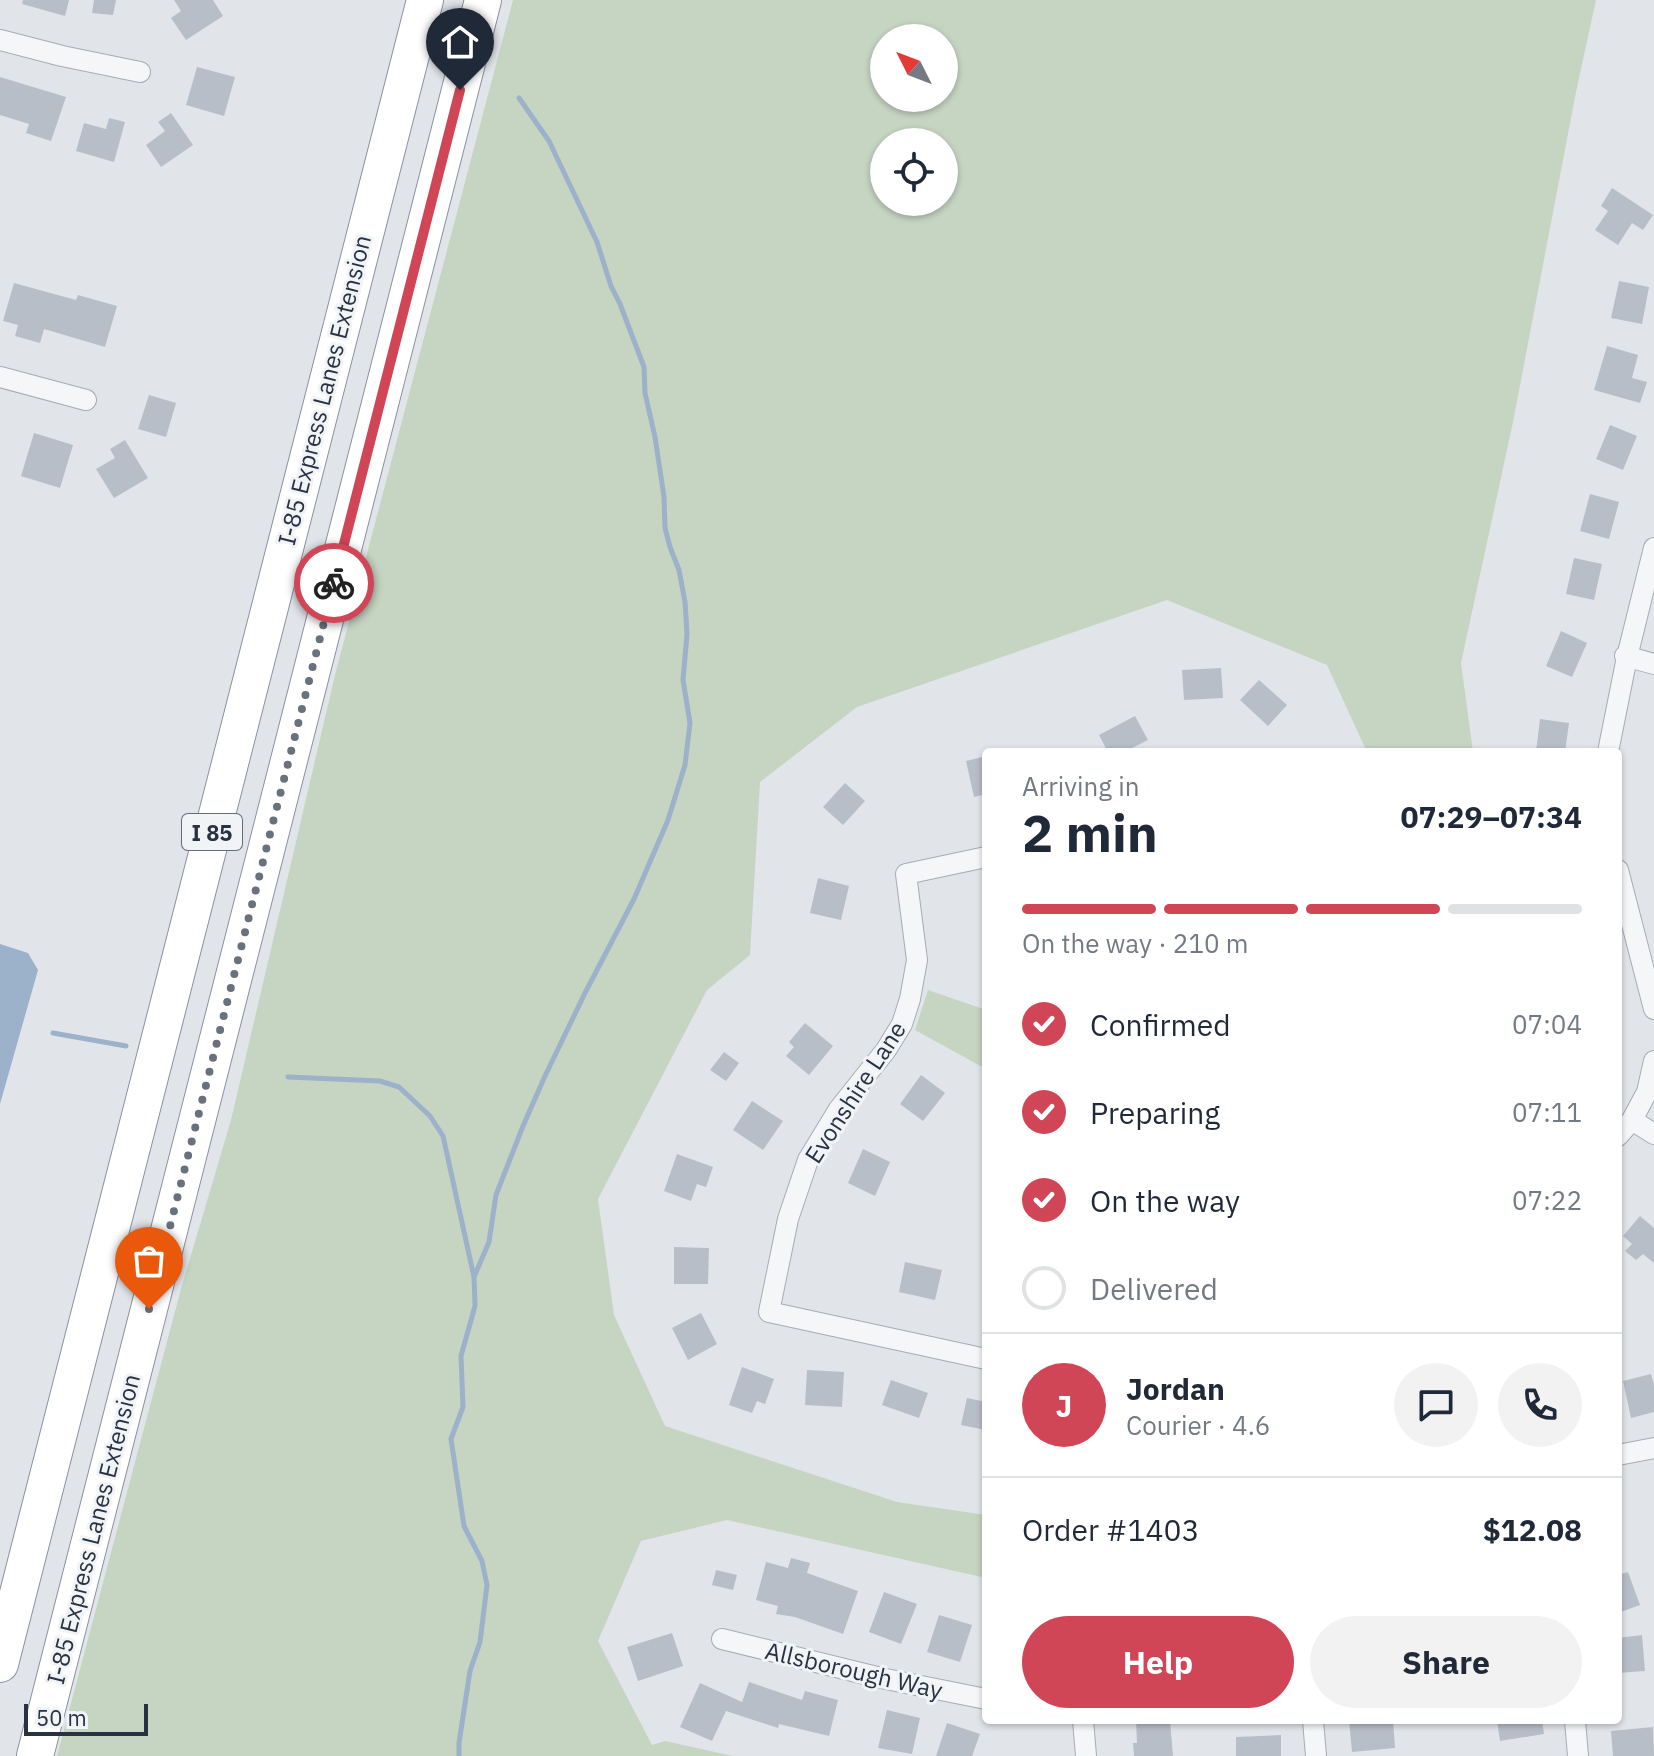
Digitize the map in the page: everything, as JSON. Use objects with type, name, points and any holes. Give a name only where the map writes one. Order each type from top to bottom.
[{"type":"highway","name":"I-85 Express Lanes Extension","points":[[0,1664],[425,0]]},
{"type":"highway","name":"I-85 Express Lanes Extension","points":[[35,1756],[483,0]]},
{"type":"street","points":[[0,40],[140,72]]},
{"type":"street","points":[[0,377],[86,400]]},
{"type":"street","points":[[1609,748],[1626,657],[1654,548]]},
{"type":"street","points":[[1626,657],[1654,664]]},
{"type":"street","name":"Evonshire Lane","points":[[982,858],[906,874],[917,960],[910,999],[902,1024],[886,1050],[839,1109],[808,1160],[788,1219],[769,1312],[982,1358]]},
{"type":"street","points":[[1622,885],[1654,1009]]},
{"type":"street","points":[[1622,1131],[1647,1092],[1654,1061]]},
{"type":"street","points":[[1632,1120],[1654,1134]]},
{"type":"street","points":[[1622,1454],[1654,1448]]},
{"type":"street","name":"Allsborough Way","points":[[722,1639],[881,1678],[982,1698]]},
{"type":"street","points":[[1083,1724],[1086,1756]]},
{"type":"street","points":[[1313,1724],[1316,1756]]},
{"type":"street","points":[[1575,1724],[1578,1756]]},
{"type":"green space","points":[[513,0],[1596,0],[1513,422],[1461,663],[1472,748],[1365,748],[1327,665],[1167,600],[857,707],[760,782],[750,955],[707,990],[598,1199],[614,1315],[665,1426],[897,1502],[982,1514],[982,1577],[727,1520],[641,1541],[598,1641],[652,1745],[665,1741],[733,1756],[57,1756],[181,1289],[231,1120],[335,675]]},
{"type":"green space","points":[[928,990],[982,1009],[982,1067],[915,1030]]},
{"type":"water","points":[[0,944],[28,953],[38,970],[0,1104]]},
{"type":"building","points":[[23,0],[69,0],[65,16],[22,4]]},
{"type":"building","points":[[94,0],[116,0],[113,15],[92,13]]},
{"type":"building","points":[[174,0],[213,0],[223,16],[186,40],[171,18],[181,11]]},
{"type":"building","points":[[197,67],[235,77],[224,116],[186,105]]},
{"type":"building","points":[[0,77],[66,97],[51,141],[26,133],[29,124],[0,115]]},
{"type":"building","points":[[171,113],[193,145],[161,167],[146,145],[165,131],[158,122]]},
{"type":"building","points":[[109,118],[125,122],[114,162],[76,151],[84,123],[106,129]]},
{"type":"building","points":[[1612,188],[1653,215],[1643,230],[1632,223],[1618,245],[1595,230],[1608,211],[1601,206]]},
{"type":"building","points":[[1619,281],[1649,287],[1642,324],[1611,318]]},
{"type":"building","points":[[14,283],[76,300],[78,295],[117,306],[105,347],[44,329],[40,343],[15,336],[18,325],[3,321]]},
{"type":"building","points":[[1607,346],[1638,355],[1632,378],[1647,382],[1640,403],[1594,390]]},
{"type":"building","points":[[149,395],[176,403],[166,437],[138,429]]},
{"type":"building","points":[[1610,425],[1637,436],[1623,470],[1596,459]]},
{"type":"building","points":[[34,433],[73,445],[60,488],[21,476]]},
{"type":"building","points":[[125,440],[148,478],[114,498],[96,469],[115,458],[110,449]]},
{"type":"building","points":[[1590,494],[1619,502],[1609,539],[1580,531]]},
{"type":"building","points":[[1574,558],[1602,564],[1594,600],[1566,594]]},
{"type":"building","points":[[1561,631],[1587,643],[1572,677],[1546,666]]},
{"type":"building","points":[[1221,668],[1223,698],[1184,700],[1182,670]]},
{"type":"building","points":[[1259,680],[1287,705],[1268,726],[1240,700]]},
{"type":"building","points":[[1135,716],[1148,740],[1132,748],[1106,748],[1099,735]]},
{"type":"building","points":[[1540,719],[1569,723],[1566,748],[1536,748]]},
{"type":"building","points":[[982,757],[982,795],[974,797],[966,761]]},
{"type":"building","points":[[845,783],[865,801],[843,825],[823,807]]},
{"type":"building","points":[[818,878],[849,886],[841,920],[810,913]]},
{"type":"building","points":[[805,1023],[833,1046],[809,1075],[786,1056],[794,1047],[789,1042]]},
{"type":"building","points":[[724,1052],[739,1063],[726,1081],[710,1070]]},
{"type":"building","points":[[921,1075],[945,1093],[923,1121],[900,1104]]},
{"type":"building","points":[[752,1101],[783,1121],[763,1150],[733,1130]]},
{"type":"building","points":[[863,1149],[890,1162],[875,1196],[848,1183]]},
{"type":"building","points":[[677,1154],[713,1167],[706,1187],[697,1184],[691,1201],[664,1191]]},
{"type":"building","points":[[1640,1216],[1654,1228],[1654,1263],[1643,1254],[1636,1260],[1625,1251],[1632,1244],[1623,1236]]},
{"type":"building","points":[[674,1247],[709,1248],[708,1284],[674,1284]]},
{"type":"building","points":[[905,1262],[942,1270],[935,1300],[899,1292]]},
{"type":"building","points":[[701,1313],[717,1344],[688,1360],[672,1328]]},
{"type":"building","points":[[742,1367],[774,1379],[765,1404],[757,1401],[752,1413],[729,1405]]},
{"type":"building","points":[[807,1370],[844,1372],[842,1407],[805,1405]]},
{"type":"building","points":[[1651,1374],[1654,1412],[1631,1418],[1623,1381]]},
{"type":"building","points":[[891,1380],[928,1393],[919,1418],[882,1405]]},
{"type":"building","points":[[967,1398],[982,1401],[982,1429],[961,1425]]},
{"type":"building","points":[[791,1558],[810,1563],[807,1573],[858,1591],[843,1634],[795,1617],[776,1614],[778,1606],[756,1600],[766,1562],[788,1568]]},
{"type":"building","points":[[716,1570],[737,1575],[733,1590],[712,1585]]},
{"type":"building","points":[[1628,1572],[1640,1605],[1622,1612],[1622,1574]]},
{"type":"building","points":[[884,1592],[917,1604],[901,1644],[869,1632]]},
{"type":"building","points":[[939,1615],[972,1625],[960,1662],[927,1652]]},
{"type":"building","points":[[672,1633],[683,1666],[638,1681],[627,1647]]},
{"type":"building","points":[[1642,1635],[1645,1671],[1622,1673],[1622,1638]]},
{"type":"building","points":[[749,1682],[802,1700],[805,1691],[838,1700],[829,1736],[779,1724],[778,1728],[726,1711],[712,1741],[680,1727],[700,1683],[742,1702]]},
{"type":"building","points":[[887,1710],[920,1718],[912,1754],[878,1748]]},
{"type":"building","points":[[947,1723],[980,1734],[972,1756],[936,1756]]},
{"type":"building","points":[[1136,1724],[1170,1724],[1173,1756],[1134,1756],[1133,1743],[1137,1743]]},
{"type":"building","points":[[1349,1724],[1393,1724],[1395,1748],[1352,1752]]},
{"type":"building","points":[[1498,1724],[1543,1724],[1544,1734],[1500,1741]]},
{"type":"building","points":[[1653,1727],[1654,1756],[1613,1756],[1611,1731]]},
{"type":"building","points":[[1281,1735],[1281,1756],[1236,1756],[1236,1737]]},
{"type":"waterway","points":[[474,1277],[489,1242],[496,1195],[523,1126],[585,993],[634,899],[668,820],[685,765],[690,723],[683,680],[687,634],[685,602],[679,570],[665,528],[664,497],[645,393],[644,367],[597,242],[549,141],[519,98]]},
{"type":"waterway","points":[[53,1033],[126,1046]]},
{"type":"waterway","points":[[288,1077],[380,1081],[399,1087],[430,1116],[443,1136],[474,1277],[475,1306],[461,1356],[463,1407],[451,1439],[464,1526],[482,1561],[487,1585],[480,1642],[470,1671],[459,1756]]},
{"type":"way so far","points":[[149,1309],[334,583]]},
{"type":"route","points":[[334,583],[460,90]]}]
